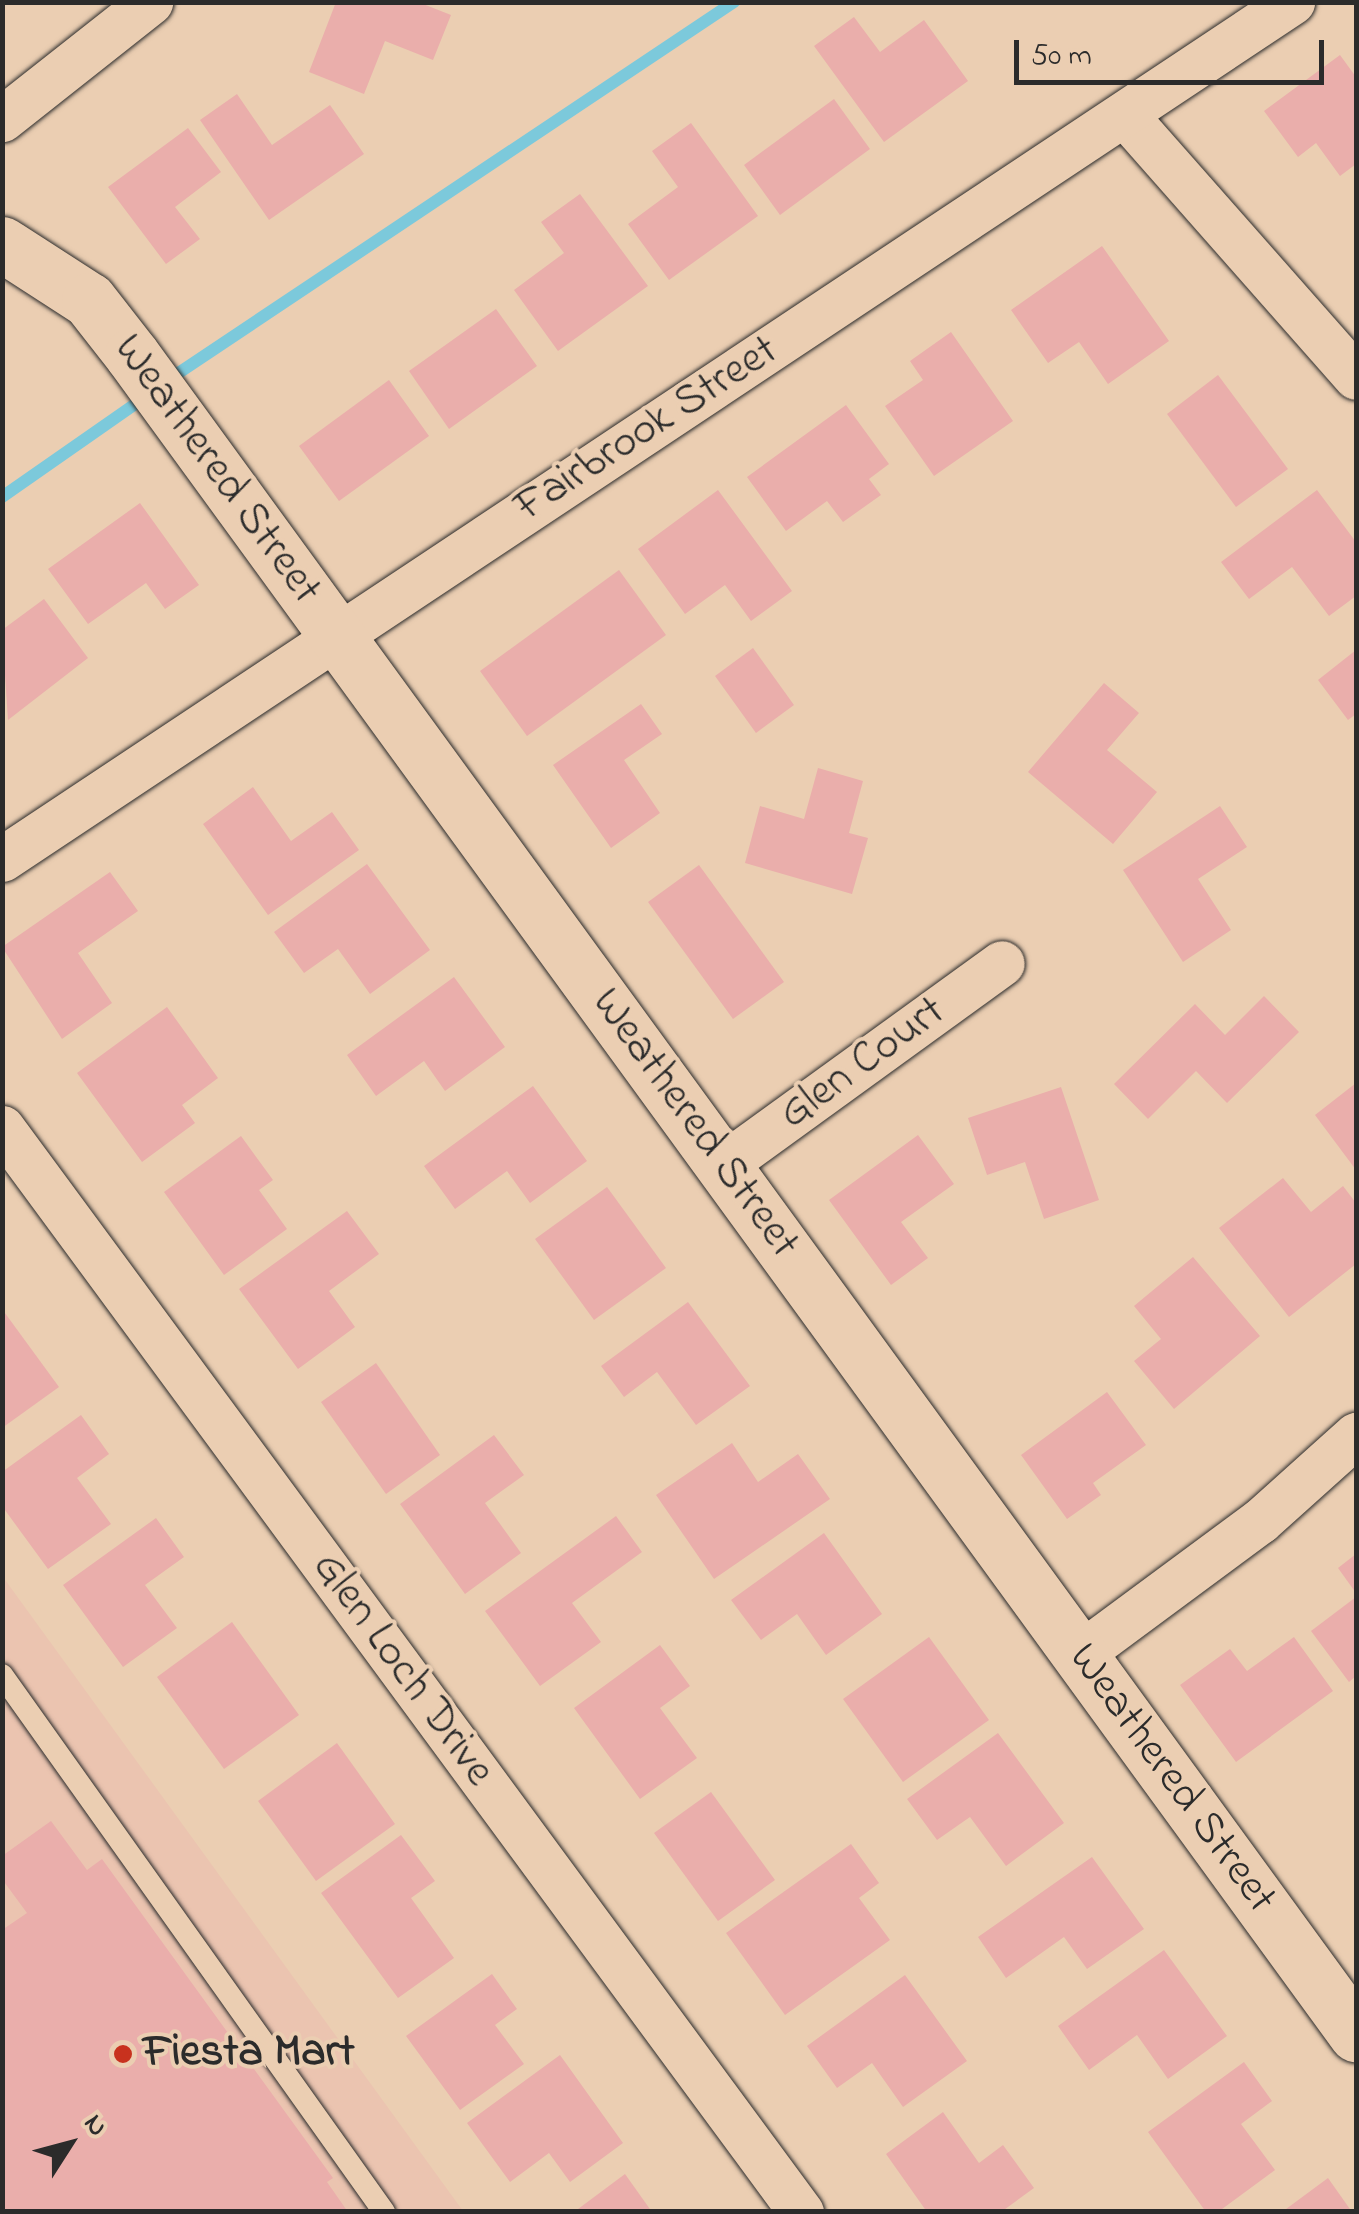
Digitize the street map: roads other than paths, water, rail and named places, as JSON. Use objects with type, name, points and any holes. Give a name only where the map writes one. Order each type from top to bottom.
[{"type":"street","points":[[2,119],[150,2]]},
{"type":"street","name":"Fairbrook Street","points":[[2,859],[1292,2]]},
{"type":"street","points":[[1125,115],[1356,378]]},
{"type":"street","name":"Weathered Street","points":[[2,244],[89,300],[132,356],[1356,2034]]},
{"type":"street","name":"Glen Court","points":[[724,1165],[1002,963]]},
{"type":"street","name":"Glen Loch Drive","points":[[2,1128],[801,2212]]},
{"type":"street","points":[[1080,1654],[1260,1521],[1356,1434]]},
{"type":"lane","points":[[2,1676],[384,2212]]},
{"type":"waterway","points":[[168,380],[734,2]]},
{"type":"waterway","points":[[2,497],[148,395]]},
{"type":"place","name":"Fiesta Mart","points":[[123,2054]]}]
